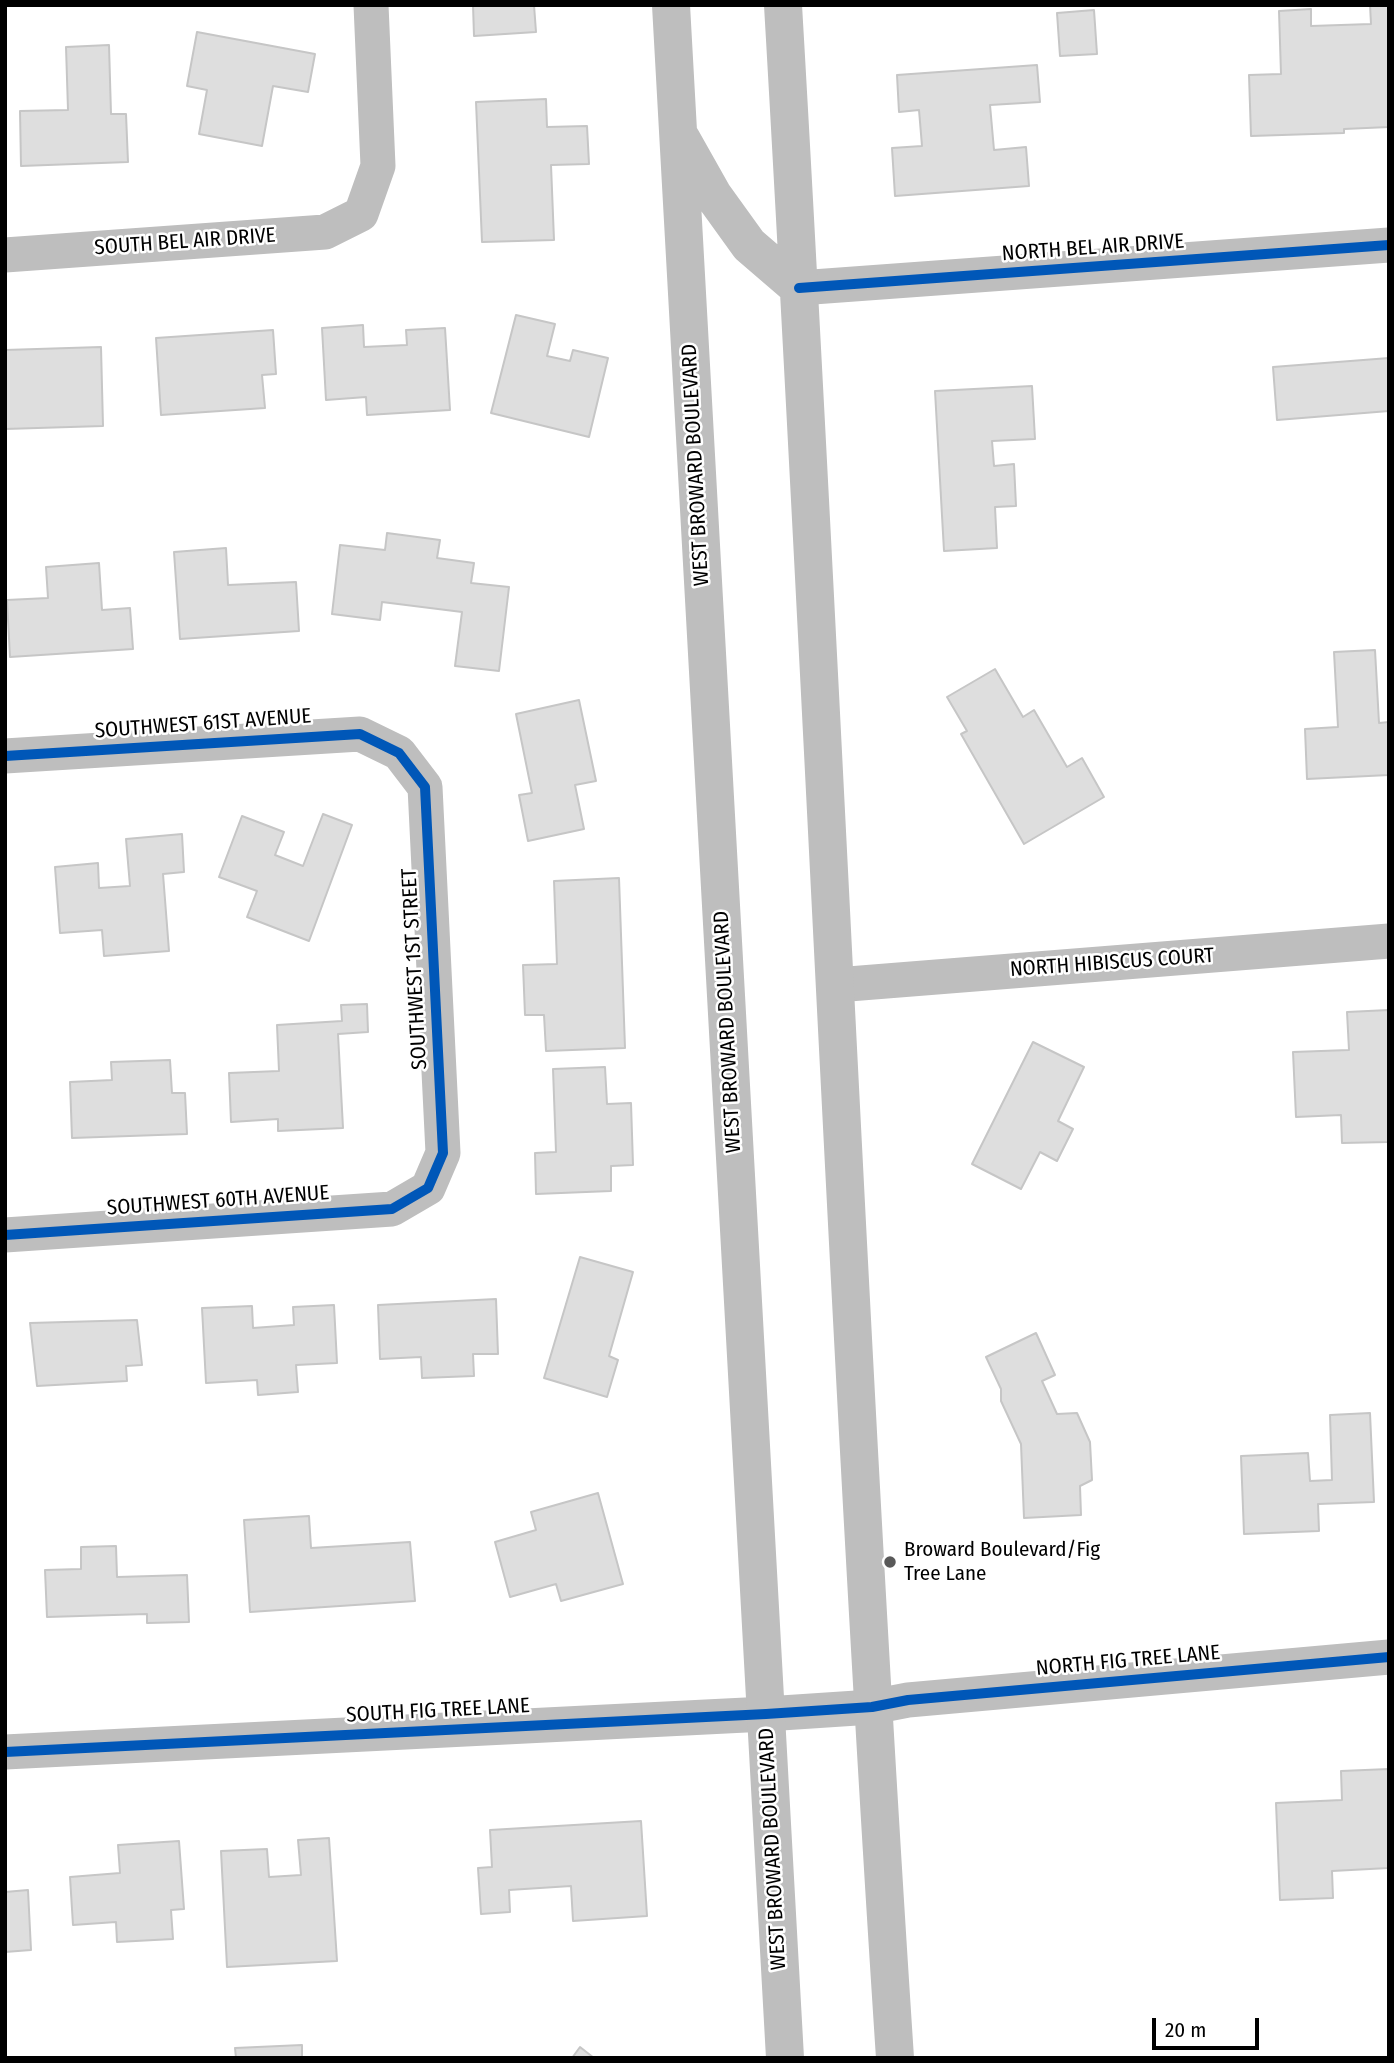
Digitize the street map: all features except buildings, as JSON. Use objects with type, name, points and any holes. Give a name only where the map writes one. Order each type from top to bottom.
[{"type":"main road","name":"WEST BROWARD BOULEVARD","points":[[671,5],[785,2058]]},
{"type":"main road","points":[[783,5],[872,1707],[895,2058]]},
{"type":"main road","points":[[678,132],[713,195],[748,245],[799,288]]},
{"type":"street","name":"SOUTH BEL AIR DRIVE","points":[[5,255],[325,232],[361,214],[378,166],[371,5]]},
{"type":"street","name":"NORTH BEL AIR DRIVE","points":[[799,288],[1389,245]]},
{"type":"street","name":"SOUTHWEST 61ST AVENUE","points":[[5,756],[360,734],[399,753]]},
{"type":"street","name":"SOUTHWEST 1ST STREET","points":[[399,753],[425,788],[443,1153],[428,1188]]},
{"type":"street","name":"NORTH HIBISCUS COURT","points":[[836,985],[1389,941]]},
{"type":"street","name":"SOUTHWEST 60TH AVENUE","points":[[5,1236],[392,1209],[428,1188]]},
{"type":"street","name":"NORTH FIG TREE LANE","points":[[872,1707],[908,1700],[1389,1657]]},
{"type":"street","name":"SOUTH FIG TREE LANE","points":[[5,1752],[872,1707]]},
{"type":"cycle path","points":[[799,288],[1389,245]]},
{"type":"cycle path","points":[[5,756],[360,734],[399,753],[425,787],[443,1153],[428,1188],[392,1209],[5,1235]]},
{"type":"cycle path","points":[[5,1752],[872,1707],[908,1700],[1389,1657]]},
{"type":"place","name":"Broward Boulevard/Fig Tree Lane","points":[[890,1562]]}]
